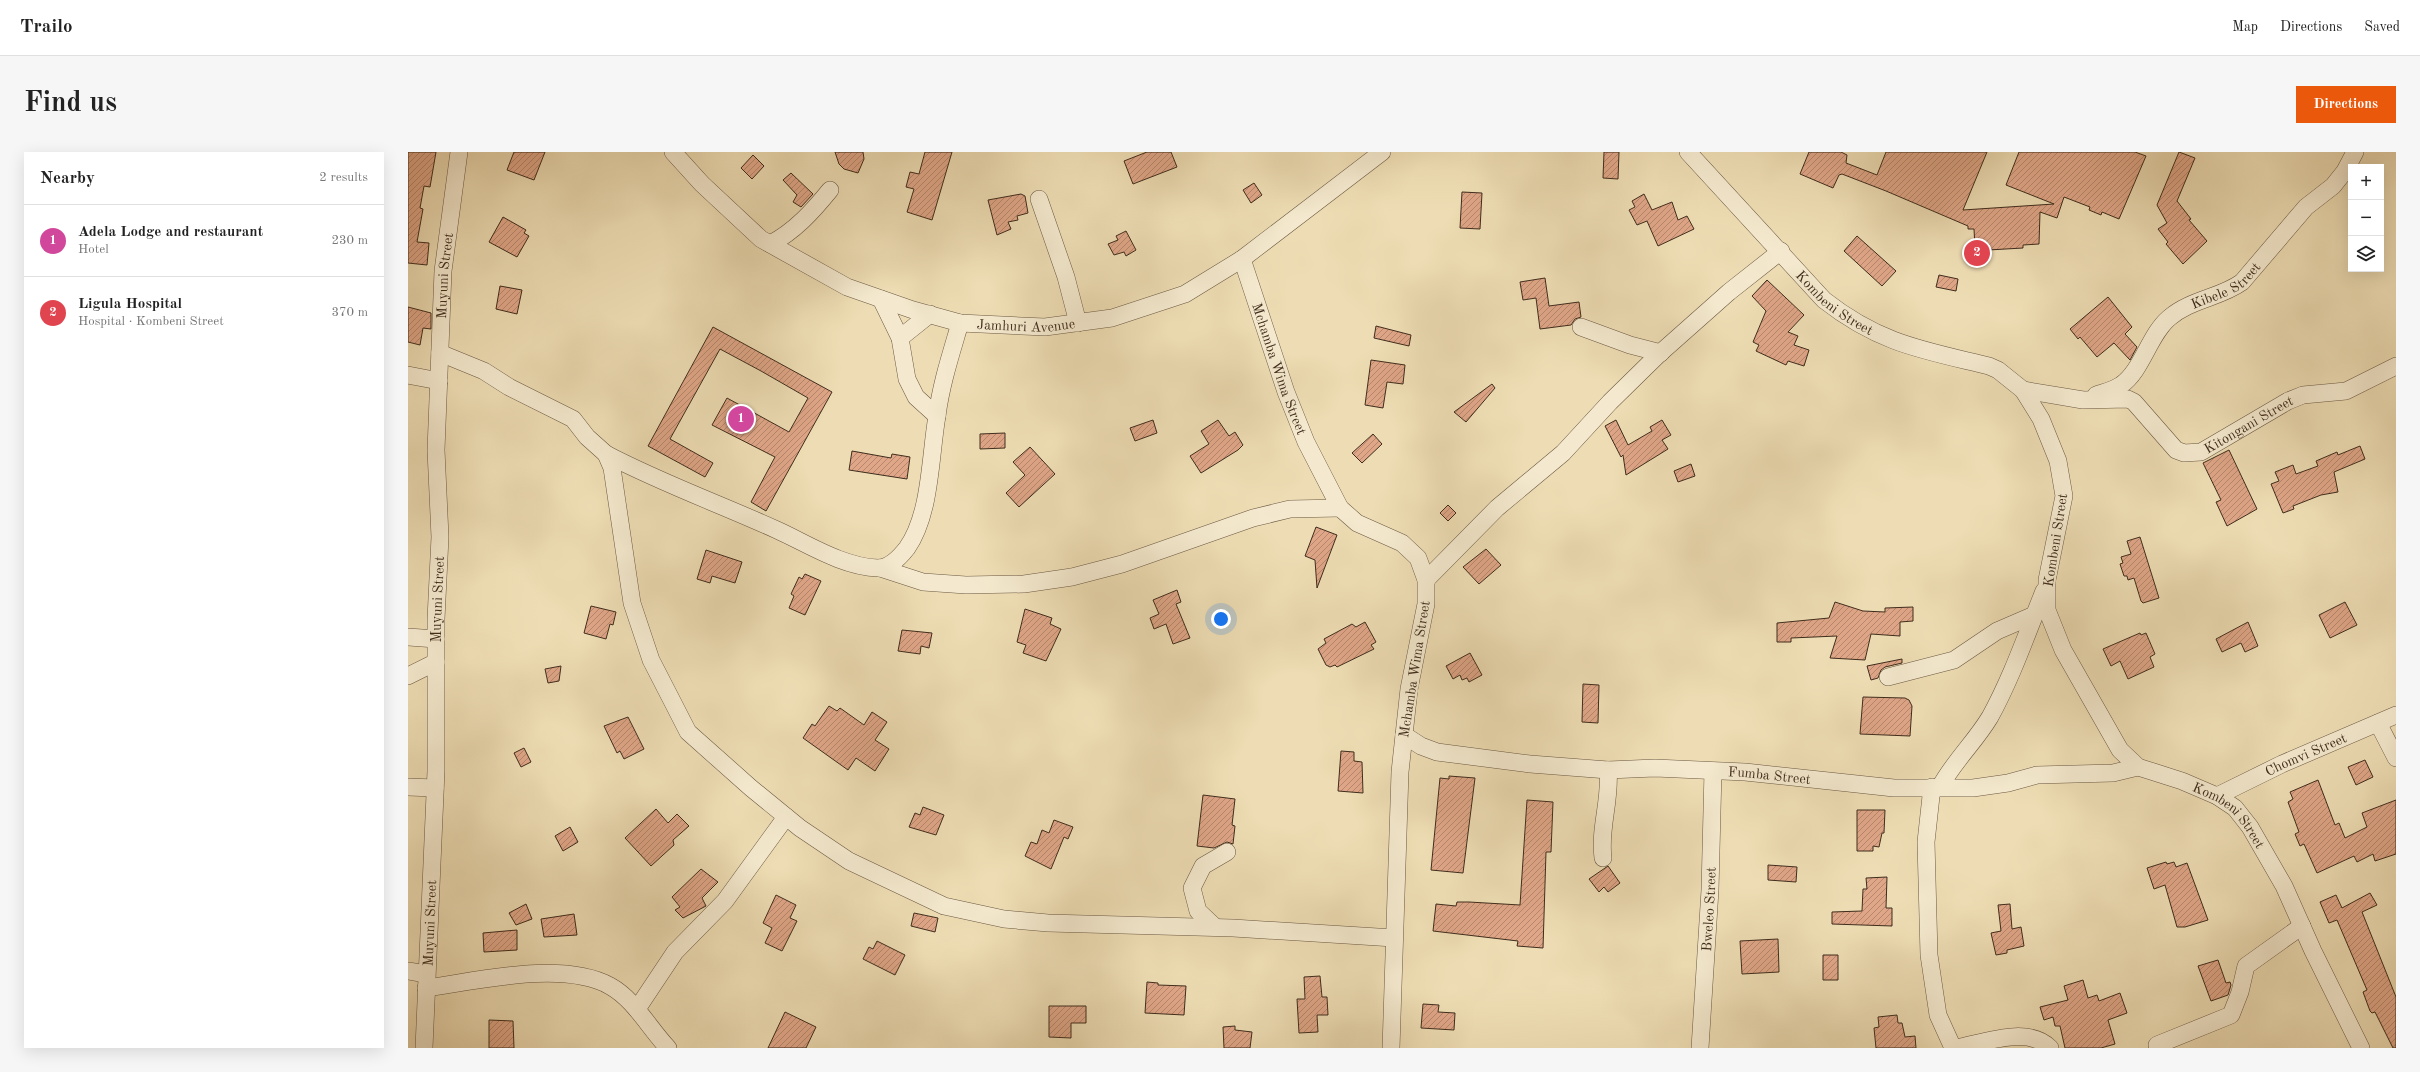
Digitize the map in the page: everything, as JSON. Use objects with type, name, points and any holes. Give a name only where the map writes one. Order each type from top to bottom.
[{"type":"street","name":"Muyuni Street","points":[[424,1048],[435,788],[436,639],[440,536],[436,450],[443,271],[459,152]]},
{"type":"street","name":"Jamhuri Avenue","points":[[673,152],[702,184],[761,239],[847,287],[960,323],[1045,327],[1112,318],[1186,294],[1242,259],[1382,152]]},
{"type":"street","name":"Kombeni Street","points":[[1688,152],[1781,251],[1824,300],[1850,320],[1875,334],[1905,346],[1989,366],[1998,370],[2023,390],[2041,419],[2051,440],[2063,480],[2064,496],[2047,584],[2047,610],[2063,650],[2120,750],[2138,767],[2182,781],[2217,796],[2235,808],[2250,827],[2284,886],[2361,1048]]},
{"type":"street","name":"Kibele Street","points":[[2083,400],[2122,384],[2131,374],[2161,326],[2170,317],[2200,299],[2230,291],[2242,282],[2306,207],[2332,186],[2345,171],[2354,152]]},
{"type":"street","points":[[770,244],[781,239],[814,210],[830,190]]},
{"type":"street","points":[[1039,199],[1062,264],[1078,323]]},
{"type":"street","points":[[1426,580],[1497,508],[1564,453],[1610,402],[1661,353],[1729,292],[1781,251]]},
{"type":"street","name":"Mchamba Wima Street","points":[[1242,259],[1286,392],[1306,442],[1340,508],[1357,524],[1402,544],[1418,558],[1426,580],[1426,604],[1409,689],[1400,772],[1391,1048]]},
{"type":"street","points":[[881,299],[900,338],[907,379],[916,397],[937,416]]},
{"type":"street","points":[[900,338],[930,314]]},
{"type":"street","points":[[880,568],[897,560],[907,547],[920,520],[928,482],[943,384],[960,323]]},
{"type":"street","points":[[1581,327],[1630,345],[1661,353]]},
{"type":"street","points":[[440,353],[484,371],[509,387],[573,419],[587,436],[606,454],[635,469],[778,530],[840,559],[866,567],[880,568],[923,582],[966,585],[1024,584],[1072,577],[1122,564],[1253,518],[1283,511],[1340,508]]},
{"type":"street","name":"Kitongani Street","points":[[2023,390],[2083,400],[2128,399],[2134,402],[2176,450],[2194,454],[2201,452],[2288,401],[2303,395],[2346,391],[2396,366]]},
{"type":"street","points":[[408,375],[439,381]]},
{"type":"street","points":[[606,454],[612,468],[632,603],[651,660],[660,681],[688,732],[786,817],[849,861],[944,906],[1004,919],[1048,923],[1215,927],[1394,938]]},
{"type":"street","points":[[1953,1048],[1938,1014],[1929,955],[1926,842],[1936,787],[1972,744],[1990,717],[2047,584]]},
{"type":"street","points":[[1888,678],[1954,660],[1997,631],[2034,615]]},
{"type":"street","points":[[408,637],[436,639]]},
{"type":"street","points":[[408,676],[436,662]]},
{"type":"street","name":"Chomvi Street","points":[[2217,796],[2282,764],[2396,715]]},
{"type":"street","points":[[2378,723],[2396,758]]},
{"type":"street","name":"Fumba Street","points":[[1404,735],[1421,746],[1437,752],[1530,764],[1608,770],[1713,771],[1804,777],[1894,788],[1973,788],[2008,783],[2037,775],[2113,772],[2138,767]]},
{"type":"street","points":[[1603,858],[1601,832],[1609,794],[1608,770]]},
{"type":"street","name":"Bweleo Street","points":[[1700,1048],[1710,890],[1713,771]]},
{"type":"street","points":[[408,787],[435,788]]},
{"type":"street","points":[[637,1009],[675,952],[725,901],[786,817]]},
{"type":"street","points":[[1215,927],[1198,911],[1192,888],[1203,866],[1227,852]]},
{"type":"street","points":[[2157,1045],[2231,1015],[2240,992],[2246,966],[2302,926]]},
{"type":"street","points":[[408,971],[426,981],[540,973],[566,974],[590,978],[610,986],[637,1009],[668,1048]]},
{"type":"street","points":[[1956,1048],[2021,1037],[2037,1040],[2050,1048]]},
{"type":"building","points":[[408,152],[436,152],[430,187],[424,186],[420,208],[423,209],[417,242],[429,243],[427,265],[408,263]]},
{"type":"building","points":[[514,152],[545,152],[534,180],[507,170]]},
{"type":"building","points":[[835,152],[863,152],[864,159],[858,173],[844,169],[839,164]]},
{"type":"building","points":[[925,152],[952,152],[932,220],[907,212],[914,189],[906,187],[910,172],[919,174]]},
{"type":"building","points":[[1147,152],[1171,152],[1177,167],[1133,184],[1124,161]]},
{"type":"building","points":[[1604,152],[1619,152],[1618,179],[1603,178]]},
{"type":"building","points":[[1809,152],[1841,152],[1847,155],[1846,163],[1877,175],[1886,152],[1987,152],[1963,210],[2054,204],[2006,185],[2019,152],[2135,152],[2146,156],[2119,219],[2102,212],[2101,215],[2089,210],[2090,207],[2064,197],[2057,218],[2040,212],[2039,244],[2023,245],[2023,248],[1988,250],[1988,248],[1975,248],[1974,229],[1968,229],[1968,226],[1886,191],[1842,174],[1839,175],[1833,188],[1800,174]]},
{"type":"building","points":[[2179,152],[2195,158],[2177,201],[2191,219],[2189,220],[2207,241],[2183,264],[2166,244],[2168,242],[2158,229],[2167,223],[2157,205]]},
{"type":"building","points":[[753,155],[764,166],[752,179],[741,168]]},
{"type":"building","points":[[791,173],[813,194],[801,207],[793,202],[797,195],[783,180]]},
{"type":"building","points":[[1254,183],[1262,195],[1251,203],[1243,190]]},
{"type":"building","points":[[1462,192],[1482,193],[1480,229],[1460,228]]},
{"type":"building","points":[[1021,194],[1025,196],[1028,213],[1017,216],[1018,220],[1008,222],[1011,229],[997,235],[988,200]]},
{"type":"building","points":[[1644,194],[1652,210],[1672,202],[1678,220],[1687,216],[1694,229],[1658,246],[1647,221],[1637,225],[1629,210],[1635,207],[1632,201]]},
{"type":"building","points":[[503,217],[526,230],[524,233],[529,236],[517,257],[489,242]]},
{"type":"building","points":[[1126,231],[1136,250],[1126,256],[1124,252],[1114,255],[1108,244],[1118,240],[1116,236]]},
{"type":"building","points":[[1857,236],[1896,271],[1882,286],[1844,251]]},
{"type":"building","points":[[1939,275],[1958,279],[1956,291],[1936,287]]},
{"type":"building","points":[[1545,278],[1549,306],[1579,302],[1581,317],[1575,319],[1571,325],[1540,329],[1536,298],[1523,300],[1520,282]]},
{"type":"building","points":[[1767,280],[1804,315],[1788,332],[1798,336],[1794,345],[1809,350],[1804,366],[1788,361],[1786,365],[1756,351],[1759,345],[1753,342],[1766,311],[1752,296]]},
{"type":"building","points":[[500,286],[522,290],[517,314],[496,309]]},
{"type":"building","points":[[2108,297],[2132,327],[2125,334],[2137,347],[2130,360],[2114,343],[2097,357],[2080,337],[2078,339],[2070,329]]},
{"type":"building","points":[[408,307],[431,313],[431,329],[423,328],[420,345],[408,342]]},
{"type":"building","points":[[1376,326],[1411,335],[1409,346],[1374,338]]},
{"type":"building","points":[[713,327],[832,392],[766,511],[751,502],[775,457],[712,425],[727,398],[789,432],[808,398],[761,371],[720,349],[670,439],[713,463],[705,477],[648,446]]},
{"type":"building","points":[[1371,360],[1405,365],[1403,384],[1387,382],[1383,408],[1365,405]]},
{"type":"building","points":[[1492,384],[1495,388],[1466,422],[1454,412]]},
{"type":"building","points":[[1153,420],[1157,433],[1135,441],[1130,428]]},
{"type":"building","points":[[1218,420],[1229,436],[1235,432],[1243,445],[1238,450],[1201,473],[1190,456],[1209,444],[1201,431]]},
{"type":"building","points":[[1616,420],[1628,445],[1652,431],[1650,427],[1662,420],[1671,435],[1662,440],[1668,449],[1626,475],[1623,455],[1621,457],[1605,426]]},
{"type":"building","points":[[1005,433],[1005,448],[980,449],[980,434]]},
{"type":"building","points":[[1373,434],[1382,444],[1362,463],[1352,453]]},
{"type":"building","points":[[2360,446],[2365,459],[2334,472],[2338,492],[2321,495],[2293,506],[2294,509],[2283,513],[2271,484],[2279,481],[2275,472],[2293,465],[2296,474],[2318,466],[2316,461],[2337,452],[2338,455]]},
{"type":"building","points":[[1030,447],[1055,474],[1019,507],[1006,493],[1025,475],[1013,462]]},
{"type":"building","points":[[2229,450],[2257,509],[2227,526],[2216,502],[2221,500],[2203,463]]},
{"type":"building","points":[[852,451],[891,458],[892,454],[910,457],[907,479],[849,470]]},
{"type":"building","points":[[1691,464],[1695,476],[1678,482],[1674,471]]},
{"type":"building","points":[[1448,505],[1456,513],[1448,521],[1440,513]]},
{"type":"building","points":[[1316,527],[1337,535],[1317,588],[1315,560],[1305,556]]},
{"type":"building","points":[[2140,537],[2159,598],[2143,603],[2141,601],[2134,578],[2128,580],[2127,576],[2124,576],[2120,564],[2123,563],[2121,557],[2131,554],[2127,541]]},
{"type":"building","points":[[1486,549],[1501,565],[1479,584],[1463,567]]},
{"type":"building","points":[[706,550],[742,562],[735,583],[712,576],[710,583],[697,579]]},
{"type":"building","points":[[805,574],[821,581],[805,615],[789,608],[794,596],[791,594],[799,577],[802,579]]},
{"type":"building","points":[[1177,590],[1181,602],[1176,604],[1190,638],[1173,644],[1166,624],[1154,629],[1150,618],[1159,614],[1153,600]]},
{"type":"building","points":[[1835,602],[1863,611],[1885,612],[1885,608],[1913,607],[1913,621],[1900,622],[1900,636],[1871,634],[1865,660],[1830,658],[1837,636],[1791,638],[1791,642],[1777,642],[1777,623],[1829,618]]},
{"type":"building","points":[[2345,602],[2357,625],[2330,638],[2319,615]]},
{"type":"building","points":[[591,606],[616,612],[613,625],[610,624],[606,639],[584,633]]},
{"type":"building","points":[[1025,609],[1052,618],[1050,624],[1061,629],[1046,661],[1023,653],[1026,645],[1017,642]]},
{"type":"building","points":[[1365,622],[1376,642],[1371,645],[1374,649],[1337,667],[1335,665],[1330,667],[1326,665],[1318,649],[1326,643],[1324,639],[1352,624],[1356,627]]},
{"type":"building","points":[[2248,622],[2258,646],[2245,652],[2241,643],[2222,652],[2216,639]]},
{"type":"building","points":[[902,630],[932,633],[929,648],[921,646],[920,654],[898,651]]},
{"type":"building","points":[[2140,633],[2141,635],[2146,633],[2155,654],[2150,657],[2154,667],[2128,679],[2120,661],[2111,666],[2103,649]]},
{"type":"building","points":[[1470,653],[1482,675],[1469,682],[1467,678],[1462,680],[1460,675],[1453,679],[1446,666]]},
{"type":"building","points":[[1902,659],[1902,663],[1885,667],[1881,670],[1878,678],[1871,680],[1867,666]]},
{"type":"building","points":[[561,666],[559,681],[548,683],[545,669]]},
{"type":"building","points":[[1583,684],[1599,685],[1598,723],[1582,722]]},
{"type":"building","points":[[1863,697],[1905,698],[1909,700],[1912,706],[1910,736],[1860,734]]},
{"type":"building","points":[[829,706],[837,711],[840,708],[864,725],[872,712],[887,722],[875,740],[889,749],[875,771],[856,758],[848,770],[803,738],[812,724],[815,726]]},
{"type":"building","points":[[628,717],[644,749],[624,759],[620,751],[617,753],[604,726]]},
{"type":"building","points":[[524,748],[531,762],[521,767],[514,753]]},
{"type":"building","points":[[1341,751],[1354,752],[1354,761],[1362,762],[1363,793],[1338,791]]},
{"type":"building","points":[[2365,760],[2373,777],[2356,785],[2348,767]]},
{"type":"building","points":[[1449,776],[1475,778],[1463,873],[1431,870],[1440,778],[1449,779]]},
{"type":"building","points":[[2318,780],[2335,825],[2339,823],[2345,838],[2367,827],[2362,813],[2396,800],[2396,854],[2375,861],[2373,854],[2357,862],[2354,856],[2317,873],[2304,844],[2300,846],[2295,834],[2299,832],[2288,802],[2293,799],[2290,792]]},
{"type":"building","points":[[1203,795],[1235,799],[1232,825],[1235,826],[1233,844],[1227,842],[1214,848],[1197,846]]},
{"type":"building","points":[[1527,800],[1553,802],[1551,852],[1546,852],[1543,948],[1517,946],[1518,941],[1433,931],[1436,904],[1456,906],[1457,902],[1469,902],[1520,905]]},
{"type":"building","points":[[923,807],[944,815],[936,835],[909,827],[915,813],[920,815]]},
{"type":"building","points":[[656,809],[668,823],[677,814],[689,826],[673,840],[674,845],[651,866],[625,838]]},
{"type":"building","points":[[1857,810],[1885,810],[1884,833],[1882,833],[1879,847],[1873,846],[1873,851],[1857,851]]},
{"type":"building","points":[[1054,820],[1073,827],[1068,839],[1064,837],[1051,869],[1025,856],[1031,842],[1037,844],[1042,830],[1049,833]]},
{"type":"building","points":[[570,827],[578,842],[563,851],[555,836]]},
{"type":"building","points":[[2166,862],[2167,864],[2174,862],[2176,867],[2187,863],[2208,920],[2185,927],[2177,927],[2165,885],[2154,889],[2147,868]]},
{"type":"building","points":[[1768,865],[1797,867],[1796,882],[1768,880]]},
{"type":"building","points":[[1608,866],[1620,883],[1608,892],[1604,887],[1599,892],[1589,879]]},
{"type":"building","points":[[701,869],[718,882],[702,898],[706,906],[683,918],[675,910],[680,907],[672,897]]},
{"type":"building","points":[[1887,877],[1886,908],[1892,908],[1892,926],[1832,924],[1832,912],[1862,911],[1863,889],[1867,889],[1866,878]]},
{"type":"building","points":[[2370,893],[2377,905],[2362,912],[2396,997],[2396,1048],[2393,1048],[2375,1012],[2372,1013],[2370,1011],[2363,992],[2367,990],[2337,920],[2329,923],[2320,902],[2336,895],[2342,908]]},
{"type":"building","points":[[776,895],[796,905],[790,918],[797,921],[782,951],[765,943],[772,928],[763,923]]},
{"type":"building","points":[[526,904],[532,919],[516,925],[509,913]]},
{"type":"building","points":[[2010,904],[2012,929],[2021,927],[2024,946],[2007,950],[2007,953],[1996,955],[1991,933],[2001,931],[1998,905]]},
{"type":"building","points":[[914,913],[938,918],[935,932],[911,926]]},
{"type":"building","points":[[574,914],[577,935],[544,937],[541,919]]},
{"type":"building","points":[[517,930],[517,950],[484,952],[483,933]]},
{"type":"building","points":[[1778,939],[1779,972],[1742,974],[1740,941]]},
{"type":"building","points":[[877,941],[905,955],[895,975],[863,959],[869,947],[873,949]]},
{"type":"building","points":[[1823,955],[1838,955],[1838,980],[1823,980]]},
{"type":"building","points":[[2218,960],[2226,983],[2230,982],[2231,985],[2228,995],[2211,1001],[2198,966]]},
{"type":"building","points":[[1320,976],[1322,997],[1327,997],[1328,1015],[1317,1015],[1318,1032],[1299,1033],[1297,999],[1305,999],[1304,977]]},
{"type":"building","points":[[2083,980],[2088,998],[2097,995],[2099,1001],[2120,993],[2127,1013],[2108,1020],[2115,1044],[2101,1048],[2065,1048],[2060,1026],[2055,1026],[2053,1017],[2044,1020],[2040,1007],[2068,1000],[2064,986]]},
{"type":"building","points":[[1147,982],[1158,983],[1158,985],[1186,986],[1184,1015],[1145,1013]]},
{"type":"building","points":[[1423,1004],[1439,1005],[1438,1012],[1455,1013],[1454,1030],[1421,1028]]},
{"type":"building","points":[[1049,1006],[1086,1006],[1086,1023],[1071,1023],[1071,1038],[1049,1037]]},
{"type":"building","points":[[785,1012],[816,1027],[806,1048],[768,1048]]},
{"type":"building","points":[[1897,1015],[1898,1023],[1902,1023],[1905,1037],[1915,1036],[1916,1048],[1876,1048],[1874,1028],[1879,1027],[1878,1017]]},
{"type":"building","points":[[489,1020],[513,1021],[514,1048],[489,1048]]},
{"type":"building","points":[[1235,1026],[1235,1030],[1252,1032],[1250,1048],[1224,1048],[1223,1027]]},
{"type":"place","name":"Ligula Hospital","points":[[1977,253]]},
{"type":"place","name":"Adela Lodge and restaurant","points":[[741,419]]}]
